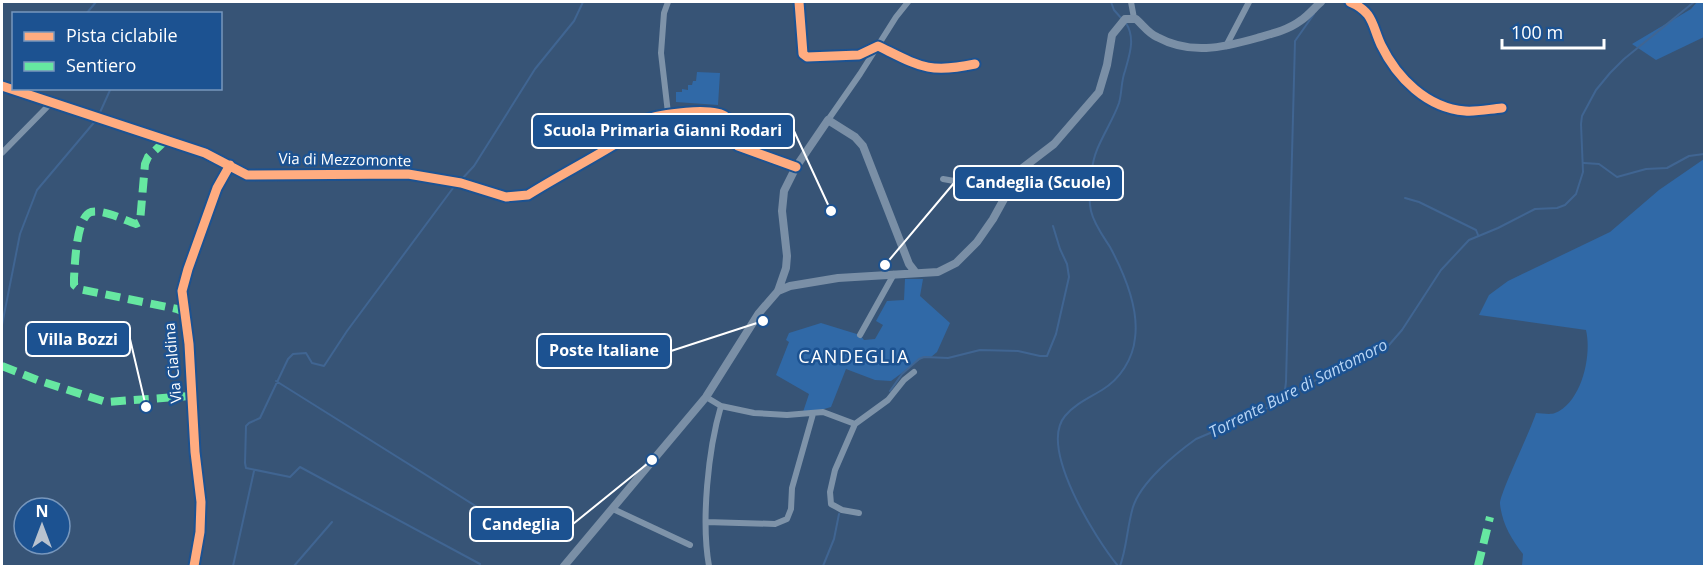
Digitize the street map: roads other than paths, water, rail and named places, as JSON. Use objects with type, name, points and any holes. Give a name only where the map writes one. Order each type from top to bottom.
[{"type":"main road","points":[[778,291],[806,282],[898,273],[938,272],[956,263],[977,242],[993,219],[1020,170],[1053,144],[1099,92],[1107,65],[1111,39],[1126,21],[1155,36],[1180,45],[1205,49],[1226,46],[1288,27],[1300,21],[1321,2]]},
{"type":"main road","points":[[564,567],[706,397],[759,313],[778,291],[787,256],[782,212],[783,195],[796,167],[828,120],[855,137],[863,146],[909,264],[916,273]]},
{"type":"main road","points":[[898,273],[909,264]]},
{"type":"street","points":[[668,2],[664,13],[661,53],[668,113]]},
{"type":"street","points":[[799,2],[803,54],[807,57],[859,56],[878,46]]},
{"type":"street","points":[[828,120],[908,2]]},
{"type":"street","points":[[1126,21],[1131,2]]},
{"type":"street","points":[[1226,46],[1249,2]]},
{"type":"street","points":[[1350,2],[1357,4],[1373,21],[1380,45],[1403,81],[1434,104],[1465,111],[1502,108]]},
{"type":"street","points":[[878,46],[930,69],[951,69],[975,64]]},
{"type":"street","name":"Via di Mezzomonte","points":[[14,90],[205,153],[246,174],[408,174],[461,183],[499,195],[521,197],[612,146],[643,121],[668,113],[722,114],[729,121],[738,146],[796,167]]},
{"type":"street","points":[[2,153],[51,103]]},
{"type":"street","name":"Via Cialdina","points":[[194,567],[201,532],[201,502],[195,452],[189,344],[182,291],[213,199],[230,165]]},
{"type":"street","points":[[943,179],[970,184],[1004,198]]},
{"type":"street","points":[[860,335],[898,273]]},
{"type":"street","points":[[859,513],[833,506],[829,497],[835,470],[855,424],[888,400],[904,380],[914,372]]},
{"type":"street","points":[[706,397],[721,406],[772,415],[830,413],[855,424]]},
{"type":"street","points":[[709,567],[706,522],[711,450],[721,406]]},
{"type":"street","points":[[706,522],[779,524],[787,519],[790,513],[792,488],[813,414]]},
{"type":"street","points":[[613,509],[690,545]]},
{"type":"waterway","points":[[88,12],[96,2]]},
{"type":"waterway","points":[[461,180],[474,166],[535,69],[574,21],[583,2]]},
{"type":"waterway","points":[[1111,2],[1114,10],[1122,19]]},
{"type":"waterway","name":"Torrente Bure di Santomoro","points":[[1120,566],[1131,514],[1137,498],[1151,478],[1178,452],[1196,439],[1262,411],[1306,385],[1389,345],[1402,330],[1441,270],[1469,240],[1535,209],[1557,208],[1565,205],[1576,194],[1583,172],[1582,116],[1596,90],[1624,59],[1694,2]]},
{"type":"waterway","points":[[1284,397],[1295,41],[1314,14]]},
{"type":"waterway","points":[[1118,566],[1084,515],[1073,493],[1059,449],[1059,431],[1069,412],[1109,385],[1120,374],[1134,346],[1136,327],[1133,303],[1115,257],[1094,221],[1089,196],[1093,161],[1119,103],[1130,53],[1131,35],[1126,23]]},
{"type":"waterway","points":[[2,325],[20,234],[37,190],[97,119],[110,90]]},
{"type":"waterway","points":[[1584,163],[1599,164],[1617,177],[1646,169],[1667,168],[1689,156],[1704,154]]},
{"type":"waterway","points":[[456,184],[347,331],[324,366],[312,363],[306,353],[293,354],[288,359],[260,418],[246,426],[245,463],[246,468],[290,477],[300,467],[480,564]]},
{"type":"waterway","points":[[1405,198],[1419,202],[1476,230],[1478,235]]},
{"type":"waterway","points":[[890,391],[902,374],[924,357],[948,358],[980,350],[1018,351],[1047,356],[1056,334],[1069,277],[1067,264],[1053,226]]},
{"type":"waterway","points":[[276,381],[490,515]]},
{"type":"waterway","points":[[233,566],[254,471]]},
{"type":"waterway","points":[[823,566],[834,539],[839,514]]},
{"type":"waterway","points":[[294,566],[332,522]]},
{"type":"place","name":"Scuola Primaria Gianni Rodari","points":[[831,211]]},
{"type":"place","name":"Candeglia (Scuole)","points":[[885,265]]},
{"type":"place","name":"Poste Italiane","points":[[763,321]]},
{"type":"place","name":"Villa Bozzi","points":[[146,407]]},
{"type":"place","name":"Candeglia","points":[[652,460]]},
{"type":"district","name":"CANDEGLIA","points":[[854,357]]}]
